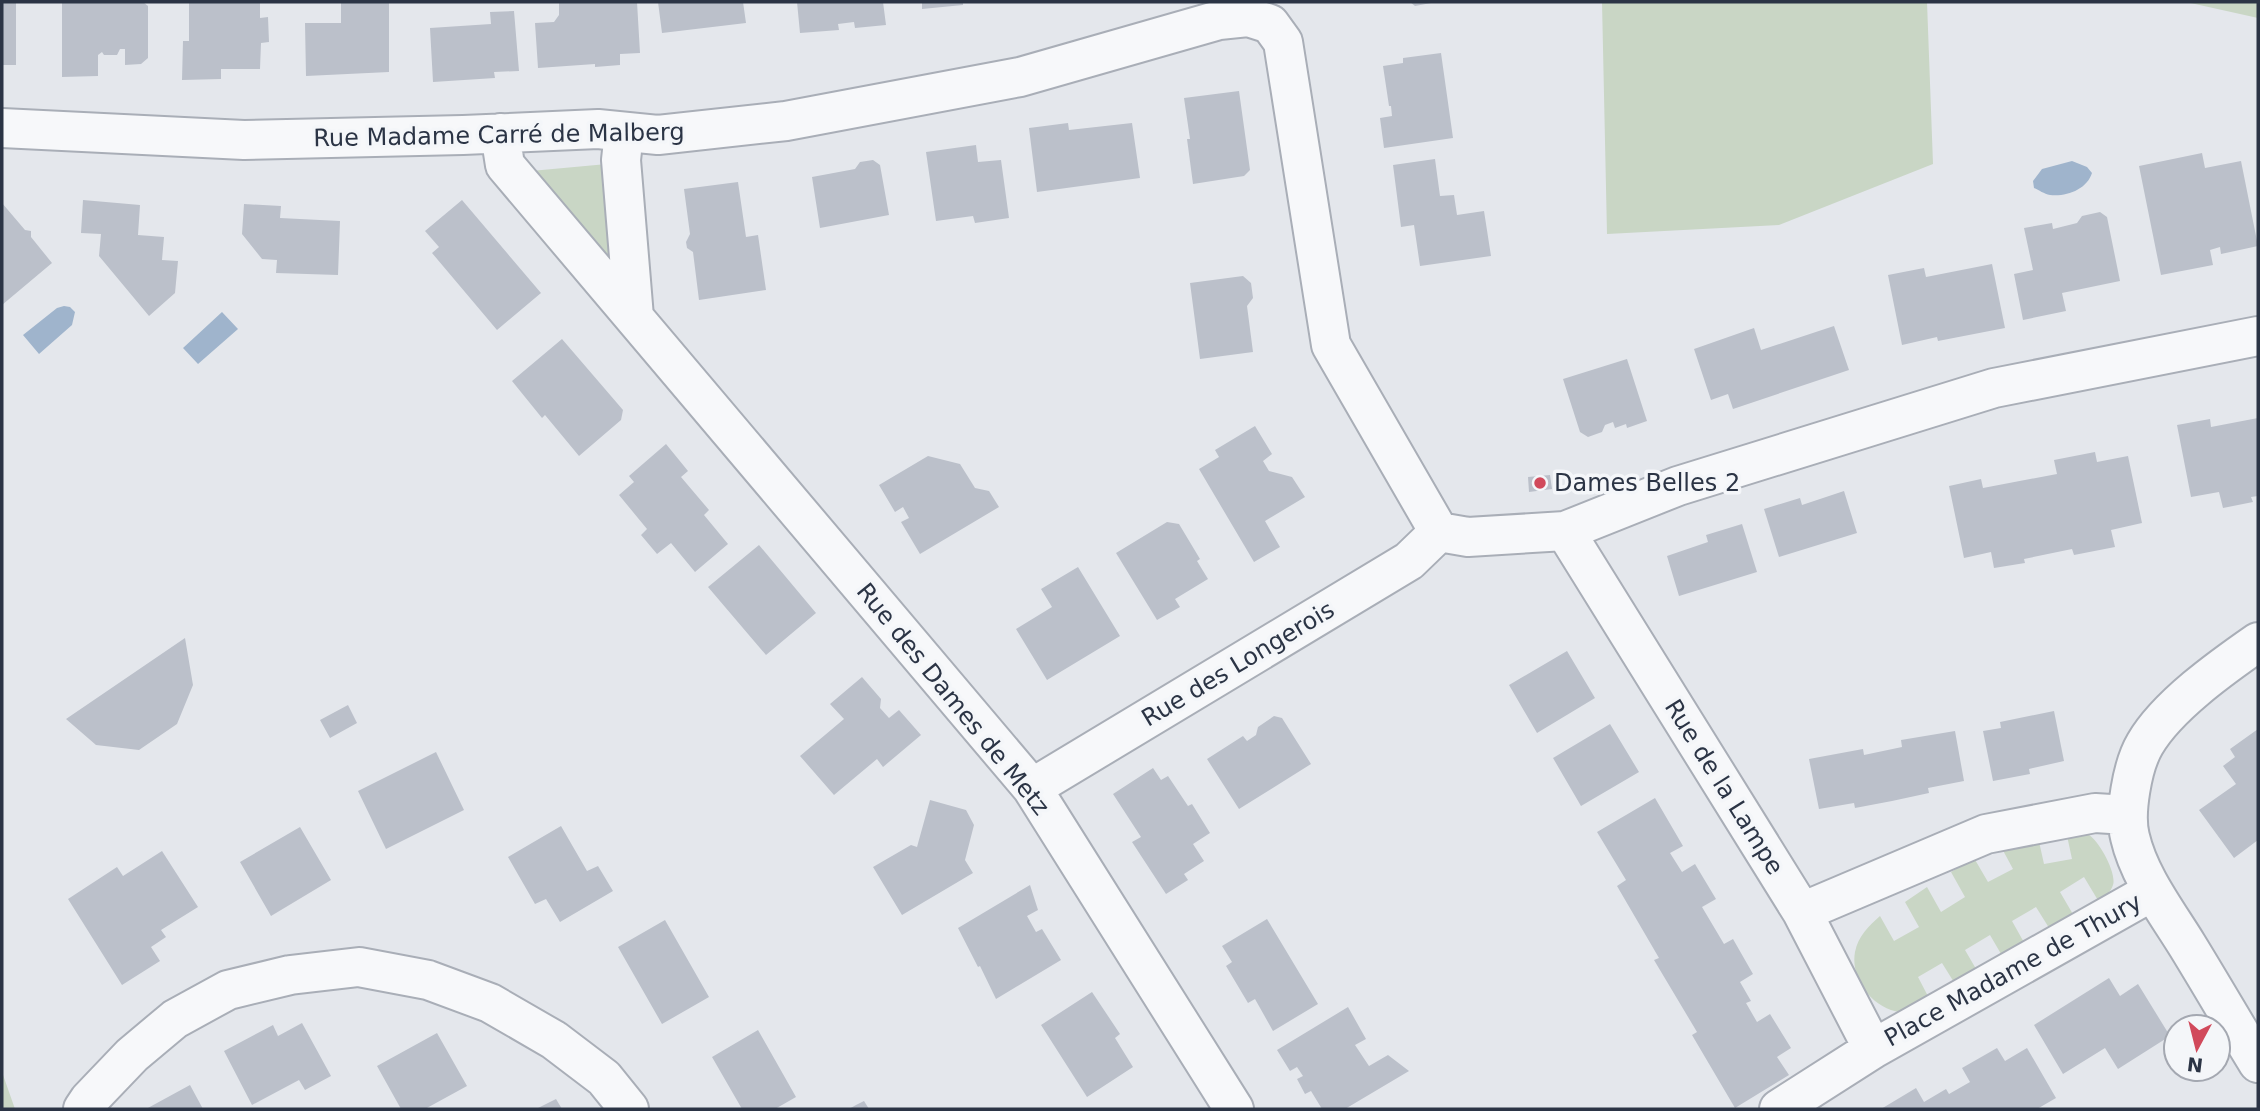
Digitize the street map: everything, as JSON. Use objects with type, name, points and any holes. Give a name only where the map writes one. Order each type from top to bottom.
[{"type":"street","name":"Rue Madame Carré de Malberg","points":[[2,128],[244,140],[598,129],[658,135],[786,121],[1020,77],[1219,20],[1248,18],[1270,24],[1283,42],[1288,67],[1331,345],[1439,533]]},
{"type":"street","points":[[624,132],[621,160],[634,317]]},
{"type":"street","name":"Rue des Dames de Metz","points":[[500,133],[505,165],[1032,788],[1234,1109]]},
{"type":"street","points":[[1439,533],[1468,537],[1565,531],[1678,486],[1994,388],[2258,336]]},
{"type":"street","name":"Rue de la Lampe","points":[[1565,531],[1802,912],[1873,1049]]},
{"type":"street","name":"Rue des Longerois","points":[[1032,788],[1409,561],[1439,533]]},
{"type":"street","points":[[2257,1059],[2153,891],[2135,855],[2129,836],[2127,815],[2133,781],[2144,746],[2170,712],[2258,642]]},
{"type":"street","points":[[1802,912],[1986,834],[2095,813],[2127,815]]},
{"type":"street","name":"Place Madame de Thury","points":[[1779,1109],[1873,1049],[2153,891]]},
{"type":"street","points":[[83,1109],[132,1055],[166,1026],[228,990],[290,975],[359,967],[428,980],[491,1003],[554,1040],[604,1078],[629,1109]]},
{"type":"green space","points":[[1602,2],[1927,2],[1933,164],[1779,225],[1607,234]]},
{"type":"green space","points":[[2186,2],[2258,2],[2258,18]]},
{"type":"green space","points":[[607,164],[612,255],[605,257],[531,171]]},
{"type":"green space","points":[[2066,831],[2089,835],[2106,858],[2114,880],[2109,892],[2099,902],[2084,877],[2060,892],[2074,916],[2051,931],[2036,907],[2012,921],[2026,946],[2004,959],[1990,935],[1965,950],[1979,974],[1957,987],[1942,963],[1918,977],[1931,1002],[1911,1010],[1890,1010],[1866,991],[1856,972],[1856,946],[1861,936],[1880,916],[1894,941],[1919,927],[1905,902],[1927,887],[1941,912],[1965,897],[1951,872],[1974,858],[1988,882],[2013,869],[1999,843],[2038,837],[2044,864],[2072,859]]},
{"type":"green space","points":[[2,1072],[15,1109],[2,1109]]},
{"type":"water","points":[[2072,161],[2087,167],[2092,173],[2081,188],[2056,195],[2034,188],[2033,181],[2042,169]]},
{"type":"water","points":[[64,306],[75,312],[72,325],[39,354],[23,335],[57,308]]},
{"type":"water","points":[[222,312],[238,329],[198,364],[183,348]]},
{"type":"building","points":[[2,2],[16,2],[16,65],[2,65]]},
{"type":"building","points":[[62,2],[143,2],[148,6],[148,58],[141,64],[125,65],[125,49],[120,49],[117,55],[104,55],[102,52],[98,55],[98,76],[62,77]]},
{"type":"building","points":[[189,2],[260,2],[260,18],[268,17],[269,42],[261,43],[260,69],[221,69],[221,79],[182,80],[183,41],[189,41]]},
{"type":"building","points":[[341,2],[389,2],[389,72],[306,76],[305,23],[341,23]]},
{"type":"building","points":[[559,2],[637,2],[640,53],[620,54],[620,65],[538,68],[535,23],[554,22],[559,15]]},
{"type":"building","points":[[658,2],[743,2],[746,23],[662,33]]},
{"type":"building","points":[[797,2],[883,2],[886,25],[855,28],[854,22],[838,24],[839,30],[800,33]]},
{"type":"building","points":[[922,2],[963,2],[963,5],[922,9]]},
{"type":"building","points":[[1410,2],[1431,2],[1431,3],[1415,6]]},
{"type":"building","points":[[514,11],[519,71],[494,72],[495,78],[433,82],[430,28],[491,24],[490,12]]},
{"type":"building","points":[[1441,53],[1453,138],[1384,148],[1380,118],[1392,116],[1383,66],[1403,63],[1403,58]]},
{"type":"building","points":[[1239,91],[1250,170],[1244,176],[1193,184],[1184,98]]},
{"type":"building","points":[[1068,123],[1069,130],[1132,123],[1140,178],[1037,192],[1029,128]]},
{"type":"building","points":[[976,145],[978,162],[1001,160],[1009,218],[975,223],[973,216],[936,221],[926,152]]},
{"type":"building","points":[[2202,153],[2205,168],[2241,161],[2258,246],[2221,254],[2220,247],[2210,250],[2213,265],[2161,275],[2139,166]]},
{"type":"building","points":[[1435,159],[1440,196],[1454,195],[1457,215],[1484,211],[1491,256],[1420,266],[1414,225],[1401,227],[1393,165]]},
{"type":"building","points":[[873,160],[880,165],[889,215],[820,228],[812,177],[855,169],[860,162]]},
{"type":"building","points":[[738,182],[746,237],[758,235],[766,290],[699,300],[693,252],[687,248],[686,242],[690,234],[684,189]]},
{"type":"building","points":[[83,200],[140,205],[138,235],[164,237],[162,260],[178,261],[175,293],[149,316],[99,256],[101,234],[81,233]]},
{"type":"building","points":[[462,200],[541,293],[497,330],[432,253],[439,247],[425,231]]},
{"type":"building","points":[[2,203],[25,230],[31,231],[31,237],[52,263],[2,305]]},
{"type":"building","points":[[244,204],[281,206],[280,218],[340,221],[338,275],[276,273],[277,260],[262,259],[242,234]]},
{"type":"building","points":[[2100,212],[2107,217],[2120,281],[2062,293],[2066,311],[2023,320],[2014,274],[2033,270],[2024,228],[2052,223],[2053,229],[2077,223],[2082,216]]},
{"type":"building","points":[[1992,264],[2005,328],[1938,341],[1937,337],[1902,345],[1888,275],[1924,268],[1926,277]]},
{"type":"building","points":[[1243,276],[1251,283],[1253,298],[1247,306],[1253,352],[1200,359],[1190,283]]},
{"type":"building","points":[[1834,326],[1849,370],[1733,409],[1728,394],[1711,400],[1694,349],[1754,328],[1761,350]]},
{"type":"building","points":[[562,339],[623,410],[621,420],[579,456],[545,415],[542,418],[512,381]]},
{"type":"building","points":[[1627,359],[1647,421],[1627,428],[1626,424],[1615,428],[1613,422],[1605,425],[1602,432],[1588,437],[1580,432],[1563,379]]},
{"type":"building","points":[[2258,418],[2258,496],[2251,497],[2253,502],[2223,508],[2219,492],[2191,497],[2177,425],[2210,419],[2211,427]]},
{"type":"building","points":[[1255,426],[1272,454],[1263,461],[1269,471],[1292,477],[1305,497],[1265,521],[1280,547],[1254,562],[1199,469],[1219,457],[1215,450]]},
{"type":"building","points":[[666,444],[688,471],[681,477],[709,510],[704,515],[728,544],[695,572],[671,543],[657,554],[641,535],[647,529],[619,495],[634,482],[629,476]]},
{"type":"building","points":[[2095,452],[2097,462],[2128,456],[2142,523],[2111,530],[2115,547],[2074,555],[2072,549],[2024,559],[2025,563],[1994,568],[1991,552],[1964,558],[1949,486],[1981,479],[1983,488],[2057,474],[2054,460]]},
{"type":"building","points":[[928,456],[960,464],[975,488],[989,491],[999,507],[920,554],[901,522],[909,518],[903,507],[895,512],[879,485]]},
{"type":"building","name":"Dames Belles 2","points":[[1550,475],[1552,489],[1529,492],[1528,477]]},
{"type":"building","points":[[1844,491],[1857,533],[1779,557],[1764,509],[1800,498],[1802,505]]},
{"type":"building","points":[[1167,522],[1179,524],[1200,559],[1197,561],[1208,579],[1175,599],[1180,607],[1157,620],[1116,553]]},
{"type":"building","points":[[1742,524],[1757,572],[1679,596],[1667,556],[1708,542],[1706,535]]},
{"type":"building","points":[[759,545],[816,613],[766,655],[708,587]]},
{"type":"building","points":[[1078,567],[1120,636],[1047,680],[1016,629],[1052,607],[1041,589]]},
{"type":"building","points":[[185,638],[193,685],[177,724],[139,750],[96,745],[66,719]]},
{"type":"building","points":[[1567,651],[1595,698],[1537,733],[1509,685]]},
{"type":"building","points":[[862,677],[881,699],[880,708],[889,718],[899,710],[921,735],[883,767],[877,759],[834,795],[800,756],[844,719],[830,704]]},
{"type":"building","points":[[348,705],[357,723],[330,738],[320,720]]},
{"type":"building","points":[[2054,711],[2064,761],[2029,769],[2030,774],[1993,781],[1983,731],[2001,728],[2000,722]]},
{"type":"building","points":[[1274,716],[1282,718],[1311,764],[1239,809],[1207,759],[1243,736],[1247,741],[1256,735],[1258,727]]},
{"type":"building","points":[[1610,724],[1639,772],[1581,806],[1553,758]]},
{"type":"building","points":[[2258,729],[2258,840],[2234,858],[2199,810],[2236,784],[2223,766],[2235,757],[2230,749]]},
{"type":"building","points":[[1955,731],[1964,781],[1928,788],[1929,793],[1892,801],[1855,808],[1854,803],[1819,809],[1809,759],[1863,749],[1864,755],[1902,747],[1901,740]]},
{"type":"building","points":[[436,752],[464,810],[386,849],[358,791]]},
{"type":"building","points":[[1153,768],[1161,780],[1168,776],[1188,806],[1192,804],[1210,833],[1193,844],[1204,861],[1184,874],[1188,880],[1166,894],[1132,842],[1141,837],[1113,794]]},
{"type":"building","points":[[1655,798],[1683,846],[1670,853],[1682,872],[1695,864],[1716,899],[1702,907],[1724,944],[1733,939],[1753,974],[1740,982],[1751,1001],[1746,1003],[1757,1022],[1770,1014],[1791,1048],[1777,1057],[1789,1075],[1735,1108],[1692,1035],[1697,1032],[1654,960],[1659,958],[1617,886],[1626,880],[1597,832]]},
{"type":"building","points":[[930,800],[966,810],[974,825],[965,860],[973,873],[902,915],[873,867],[911,845],[917,847]]},
{"type":"building","points":[[561,826],[587,871],[598,866],[613,891],[560,922],[546,899],[535,904],[508,857]]},
{"type":"building","points":[[300,827],[331,880],[271,916],[240,862]]},
{"type":"building","points":[[162,851],[198,907],[161,930],[166,937],[151,947],[160,961],[122,985],[68,899],[117,867],[123,876]]},
{"type":"building","points":[[1030,885],[1038,910],[1027,916],[1036,932],[1042,929],[1061,960],[996,999],[958,928]]},
{"type":"building","points":[[1267,919],[1318,1004],[1273,1031],[1255,999],[1248,1003],[1226,966],[1232,962],[1222,946]]},
{"type":"building","points":[[665,920],[709,997],[662,1024],[618,947]]},
{"type":"building","points":[[2109,978],[2120,996],[2138,984],[2162,1023],[2162,1041],[2118,1069],[2105,1048],[2063,1074],[2034,1025]]},
{"type":"building","points":[[1092,992],[1120,1034],[1115,1038],[1133,1067],[1087,1097],[1041,1025]]},
{"type":"building","points":[[1348,1007],[1366,1039],[1355,1045],[1369,1066],[1388,1055],[1409,1071],[1345,1109],[1322,1109],[1311,1091],[1305,1094],[1297,1079],[1303,1076],[1297,1067],[1290,1071],[1277,1050]]},
{"type":"building","points":[[302,1023],[331,1076],[305,1090],[299,1080],[252,1105],[224,1051],[273,1025],[278,1036]]},
{"type":"building","points":[[758,1030],[796,1097],[775,1109],[742,1109],[712,1057]]},
{"type":"building","points":[[437,1033],[467,1086],[425,1109],[401,1109],[377,1066]]},
{"type":"building","points":[[1997,1048],[2005,1061],[2027,1048],[2056,1098],[2037,1109],[1881,1109],[1916,1088],[1924,1102],[1946,1089],[1949,1094],[1970,1082],[1962,1068]]},
{"type":"building","points":[[190,1085],[203,1109],[146,1109]]},
{"type":"building","points":[[556,1099],[562,1109],[536,1109]]},
{"type":"building","points":[[864,1101],[869,1109],[849,1109],[856,1105]]},
{"type":"place","name":"Dames Belles 2","points":[[1540,483]]}]
